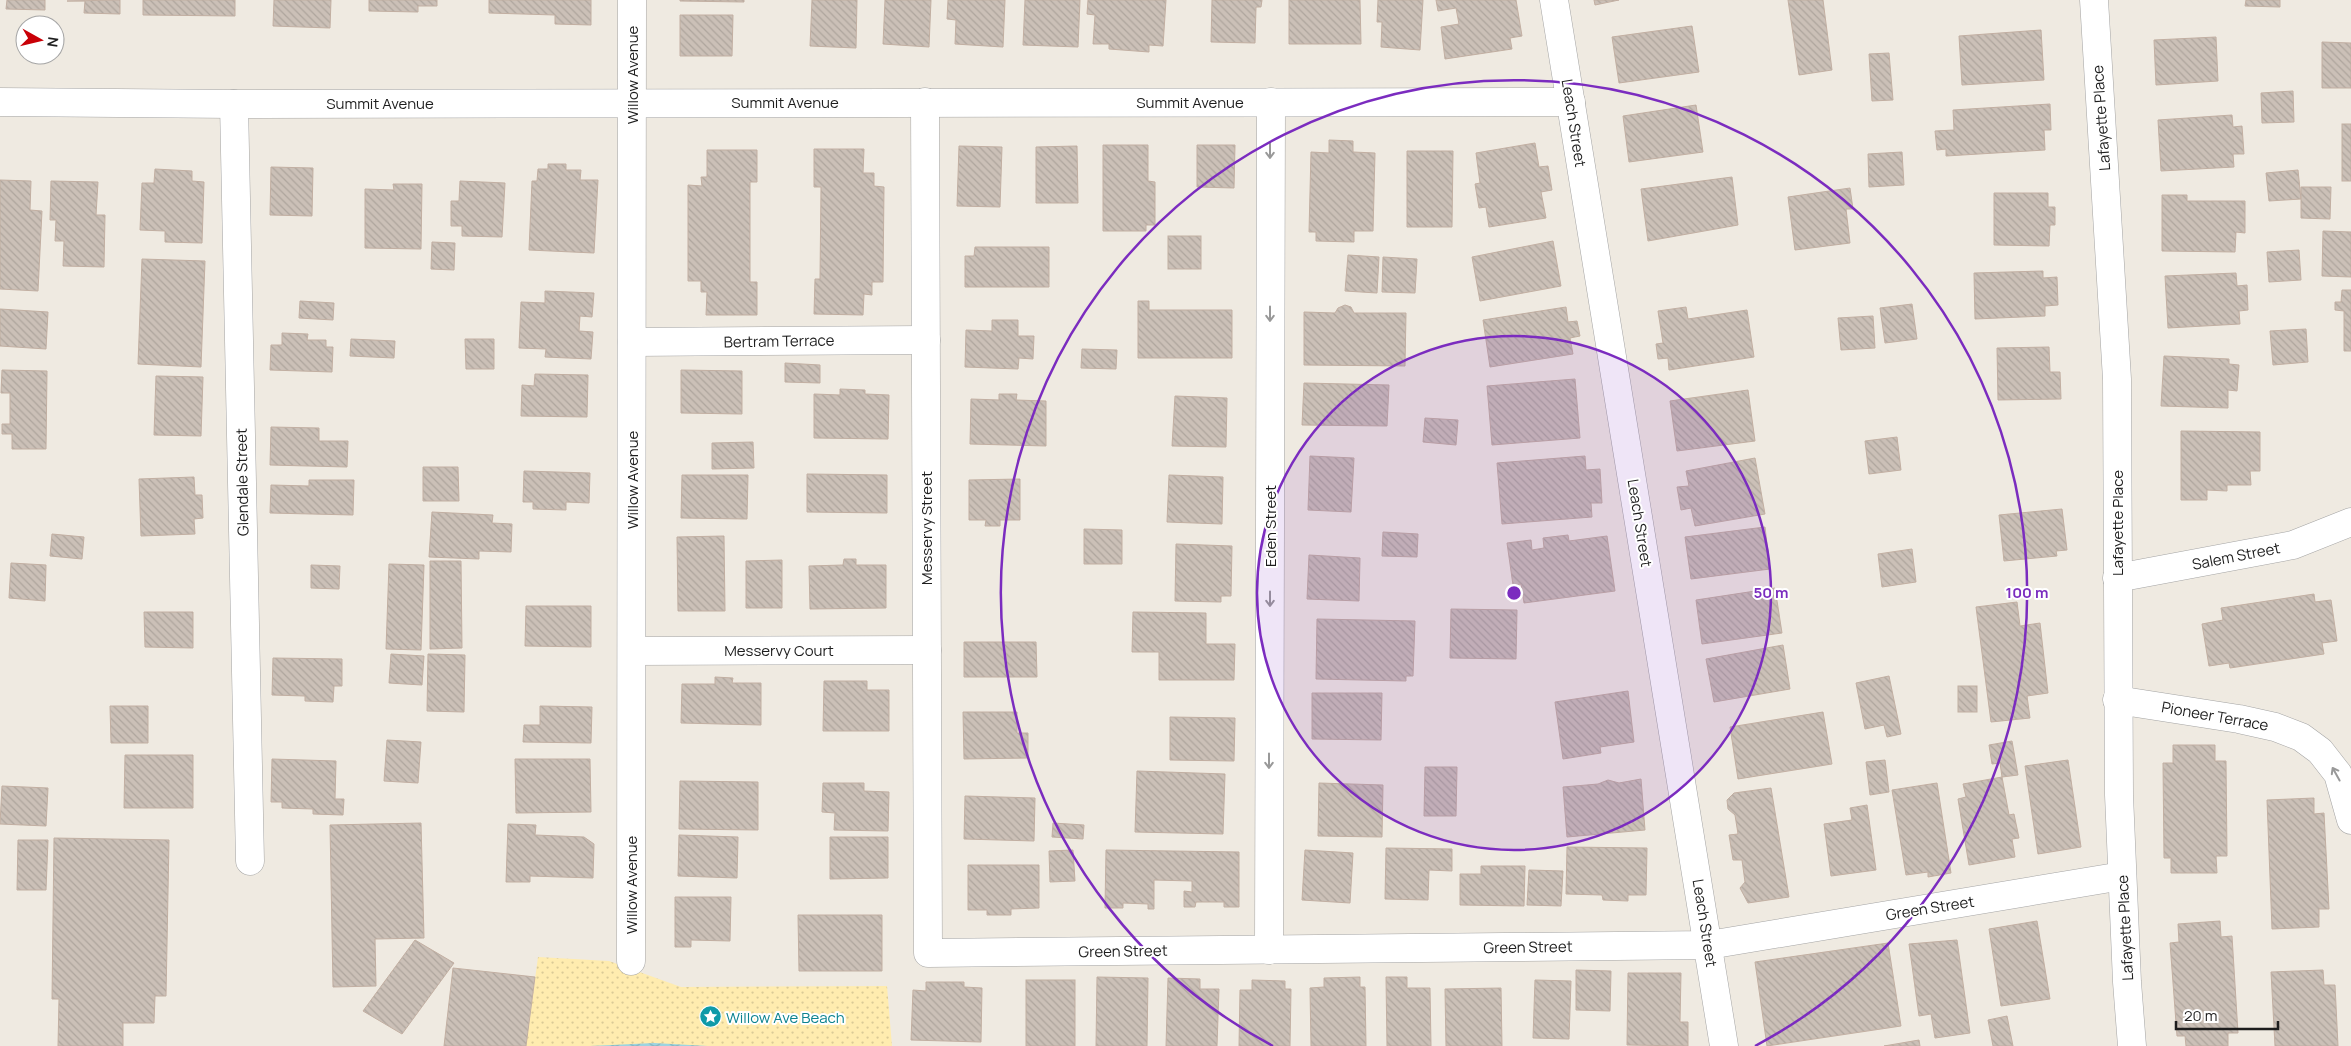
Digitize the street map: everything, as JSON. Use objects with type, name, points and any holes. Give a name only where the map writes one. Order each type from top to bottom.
[{"type":"street","name":"Willow Avenue","points":[[631,961],[632,0]]},
{"type":"street","name":"Leach Street","points":[[1554,0],[1724,1046]]},
{"type":"street","name":"Lafayette Place","points":[[2094,0],[2117,379],[2118,700],[2122,876],[2132,1046]]},
{"type":"street","name":"Summit Avenue","points":[[0,102],[234,104],[1571,102]]},
{"type":"street","name":"Messervy Street","points":[[925,102],[928,953]]},
{"type":"street","name":"Eden Street","points":[[1269,950],[1271,102]]},
{"type":"street","name":"Glendale Street","points":[[234,104],[250,861]]},
{"type":"street","name":"Bertram Terrace","points":[[632,342],[926,340]]},
{"type":"street","name":"Salem Street","points":[[2117,578],[2293,545],[2351,522]]},
{"type":"street","name":"Messervy Court","points":[[632,652],[926,650]]},
{"type":"street","name":"Pioneer Terrace","points":[[2118,700],[2239,719],[2276,727],[2301,737],[2320,751],[2338,774],[2351,820]]},
{"type":"street","name":"Green Street","points":[[928,953],[1709,945],[2122,876]]},
{"type":"sand","name":"Willow Ave Beach","points":[[538,957],[609,961],[681,987],[887,986],[892,1046],[526,1046]]},
{"type":"water","points":[[654,1043],[708,1046],[590,1046]]},
{"type":"building","points":[[7,0],[45,0],[45,10],[6,9]]},
{"type":"building","points":[[120,0],[120,14],[84,13],[85,1],[67,1]]},
{"type":"building","points":[[143,0],[235,0],[235,16],[143,15]]},
{"type":"building","points":[[274,0],[331,0],[330,28],[273,26]]},
{"type":"building","points":[[369,0],[437,0],[437,6],[418,6],[418,12],[369,11]]},
{"type":"building","points":[[489,0],[591,0],[591,25],[555,24],[555,15],[489,13]]},
{"type":"building","points":[[744,0],[744,2],[680,1]]},
{"type":"building","points":[[812,0],[857,0],[856,48],[810,46]]},
{"type":"building","points":[[885,0],[931,0],[929,47],[883,44]]},
{"type":"building","points":[[948,0],[1005,0],[1003,47],[955,44],[956,20],[947,19]]},
{"type":"building","points":[[1025,0],[1080,0],[1078,47],[1023,45]]},
{"type":"building","points":[[1088,0],[1166,0],[1163,46],[1149,45],[1149,52],[1109,49],[1109,44],[1093,44],[1095,15],[1087,14]]},
{"type":"building","points":[[1212,0],[1262,0],[1261,7],[1256,7],[1255,43],[1211,42]]},
{"type":"building","points":[[1289,0],[1360,0],[1361,44],[1289,44]]},
{"type":"building","points":[[1378,0],[1423,0],[1420,50],[1381,47],[1382,22],[1377,22]]},
{"type":"building","points":[[1436,0],[1516,0],[1522,36],[1510,38],[1512,49],[1445,59],[1441,27],[1459,24],[1456,8],[1438,11]]},
{"type":"building","points":[[1594,0],[1619,0],[1595,5]]},
{"type":"building","points":[[1788,0],[1823,0],[1832,70],[1799,75]]},
{"type":"building","points":[[2246,0],[2280,0],[2280,7],[2245,6]]},
{"type":"building","points":[[680,15],[733,15],[732,56],[680,56]]},
{"type":"building","points":[[1692,26],[1699,72],[1619,83],[1612,37]]},
{"type":"building","points":[[2041,30],[2044,80],[1962,85],[1959,36]]},
{"type":"building","points":[[2216,37],[2218,81],[2156,85],[2154,40]]},
{"type":"building","points":[[2322,42],[2351,43],[2351,88],[2322,88]]},
{"type":"building","points":[[1889,53],[1893,100],[1872,101],[1869,54]]},
{"type":"building","points":[[2293,91],[2294,122],[2262,123],[2261,93]]},
{"type":"building","points":[[2050,104],[2051,130],[2044,130],[2045,150],[1946,156],[1946,149],[1937,150],[1935,131],[1954,130],[1953,110]]},
{"type":"building","points":[[1696,105],[1703,152],[1629,162],[1623,116]]},
{"type":"building","points":[[2232,115],[2233,127],[2242,126],[2244,154],[2233,154],[2234,167],[2161,171],[2158,120]]},
{"type":"building","points":[[2342,124],[2351,124],[2351,181],[2342,181]]},
{"type":"building","points":[[1329,140],[1353,141],[1353,152],[1375,153],[1373,231],[1354,231],[1354,242],[1316,241],[1316,232],[1309,232],[1311,152],[1329,153]]},
{"type":"building","points":[[1535,143],[1539,167],[1548,166],[1552,190],[1541,192],[1546,218],[1489,227],[1486,207],[1479,208],[1475,184],[1480,183],[1476,153]]},
{"type":"building","points":[[1103,145],[1148,145],[1148,181],[1155,182],[1155,225],[1146,225],[1146,231],[1103,231]]},
{"type":"building","points":[[1197,145],[1235,145],[1234,188],[1197,187]]},
{"type":"building","points":[[959,146],[1002,147],[1000,207],[957,206]]},
{"type":"building","points":[[1077,146],[1078,203],[1036,203],[1036,147]]},
{"type":"building","points":[[814,149],[864,149],[863,173],[874,173],[874,186],[884,187],[883,282],[872,282],[872,295],[864,294],[863,315],[814,314],[815,279],[820,279],[821,187],[814,187]]},
{"type":"building","points":[[707,150],[757,150],[757,182],[750,182],[750,282],[757,282],[757,315],[706,315],[707,292],[701,292],[701,281],[688,281],[688,185],[702,186],[701,177],[707,177]]},
{"type":"building","points":[[1407,151],[1453,151],[1452,227],[1407,227]]},
{"type":"building","points":[[1902,152],[1904,185],[1869,187],[1868,154]]},
{"type":"building","points":[[548,164],[566,164],[566,170],[581,170],[580,180],[598,180],[594,253],[529,250],[532,181],[537,181],[538,169],[548,169]]},
{"type":"building","points":[[271,167],[313,168],[312,216],[270,215]]},
{"type":"building","points":[[155,169],[192,171],[192,181],[204,182],[202,243],[165,242],[165,231],[140,230],[142,183],[154,183]]},
{"type":"building","points":[[2298,170],[2301,199],[2269,201],[2266,173]]},
{"type":"building","points":[[1732,177],[1738,225],[1648,241],[1641,189]]},
{"type":"building","points":[[0,180],[31,181],[30,210],[42,211],[38,291],[0,289]]},
{"type":"building","points":[[51,181],[98,182],[96,215],[105,215],[104,267],[63,266],[64,241],[55,241],[56,220],[50,220]]},
{"type":"building","points":[[460,181],[505,183],[502,237],[462,236],[462,226],[451,226],[451,201],[459,201]]},
{"type":"building","points":[[393,184],[422,184],[421,249],[365,248],[365,189],[394,190]]},
{"type":"building","points":[[2301,187],[2331,187],[2330,219],[2301,218]]},
{"type":"building","points":[[1850,188],[1853,209],[1846,209],[1850,243],[1795,250],[1788,197]]},
{"type":"building","points":[[1994,193],[2048,193],[2048,207],[2055,207],[2055,225],[2050,225],[2049,246],[1994,245]]},
{"type":"building","points":[[2162,195],[2187,195],[2187,201],[2245,201],[2245,233],[2236,232],[2235,252],[2162,251]]},
{"type":"building","points":[[2323,231],[2351,232],[2351,277],[2322,276]]},
{"type":"building","points":[[1168,236],[1201,236],[1201,269],[1168,269]]},
{"type":"building","points":[[1553,241],[1561,286],[1480,301],[1472,257]]},
{"type":"building","points":[[432,242],[455,243],[454,270],[431,269]]},
{"type":"building","points":[[975,247],[1049,247],[1049,287],[965,287],[965,256],[974,256]]},
{"type":"building","points":[[2299,250],[2301,280],[2269,282],[2267,252]]},
{"type":"building","points":[[1348,255],[1379,257],[1377,293],[1345,291]]},
{"type":"building","points":[[1383,257],[1417,259],[1415,293],[1382,292]]},
{"type":"building","points":[[142,259],[205,261],[201,367],[138,364]]},
{"type":"building","points":[[2043,271],[2043,278],[2057,277],[2058,305],[2045,306],[2045,316],[1975,319],[1974,273]]},
{"type":"building","points":[[2236,273],[2237,286],[2247,285],[2248,310],[2239,311],[2240,324],[2168,328],[2165,276]]},
{"type":"building","points":[[2342,290],[2351,290],[2351,351],[2344,351],[2344,311],[2335,310],[2335,302],[2341,302]]},
{"type":"building","points":[[545,291],[594,293],[592,317],[580,316],[579,331],[593,332],[591,359],[545,357],[546,349],[519,348],[521,302],[545,303]]},
{"type":"building","points":[[300,301],[334,303],[333,320],[299,318]]},
{"type":"building","points":[[1138,301],[1149,301],[1149,310],[1232,310],[1232,358],[1138,358]]},
{"type":"building","points":[[1912,304],[1917,339],[1885,343],[1880,308]]},
{"type":"building","points":[[1345,305],[1351,307],[1354,313],[1406,313],[1405,366],[1304,365],[1304,312],[1335,313],[1338,308]]},
{"type":"building","points":[[1566,307],[1568,322],[1577,321],[1580,336],[1570,338],[1573,354],[1490,367],[1483,320]]},
{"type":"building","points":[[1686,307],[1688,319],[1747,310],[1754,357],[1669,370],[1668,358],[1658,359],[1656,344],[1663,343],[1658,311]]},
{"type":"building","points":[[0,309],[48,312],[46,349],[0,346]]},
{"type":"building","points":[[1873,316],[1875,348],[1841,350],[1838,318]]},
{"type":"building","points":[[992,320],[1018,320],[1018,336],[1034,336],[1033,359],[1019,358],[1018,369],[965,367],[966,330],[992,331]]},
{"type":"building","points":[[2306,329],[2308,362],[2273,365],[2270,331]]},
{"type":"building","points":[[282,333],[308,334],[307,340],[326,340],[326,347],[333,347],[332,372],[270,370],[271,345],[282,345]]},
{"type":"building","points":[[351,339],[395,341],[394,358],[350,356]]},
{"type":"building","points":[[465,339],[494,339],[494,369],[466,369]]},
{"type":"building","points":[[2049,347],[2050,372],[2060,372],[2061,399],[1998,400],[1997,348]]},
{"type":"building","points":[[1082,349],[1117,350],[1116,369],[1081,368]]},
{"type":"building","points":[[2164,356],[2229,359],[2229,364],[2239,365],[2237,391],[2228,390],[2228,408],[2161,406]]},
{"type":"building","points":[[785,363],[820,365],[820,383],[785,382]]},
{"type":"building","points":[[2,370],[47,371],[46,449],[12,449],[12,434],[2,434],[2,424],[10,424],[10,393],[1,393]]},
{"type":"building","points":[[681,370],[742,371],[742,414],[681,413]]},
{"type":"building","points":[[535,374],[588,375],[587,417],[521,416],[522,385],[534,386]]},
{"type":"building","points":[[156,376],[203,377],[201,436],[154,435]]},
{"type":"building","points":[[1575,379],[1580,438],[1492,445],[1487,386]]},
{"type":"building","points":[[1304,383],[1389,385],[1387,426],[1302,425]]},
{"type":"building","points":[[840,389],[865,390],[865,394],[889,395],[888,439],[814,438],[814,394],[840,395]]},
{"type":"building","points":[[1748,390],[1755,441],[1677,451],[1670,401]]},
{"type":"building","points":[[999,394],[1017,394],[1016,400],[1046,401],[1046,446],[970,444],[971,399],[999,400]]},
{"type":"building","points":[[1175,396],[1227,398],[1226,447],[1172,446]]},
{"type":"building","points":[[1425,418],[1458,420],[1456,445],[1423,442]]},
{"type":"building","points":[[271,427],[319,428],[319,441],[348,441],[347,467],[270,465]]},
{"type":"building","points":[[2181,431],[2260,432],[2260,471],[2250,471],[2251,485],[2227,485],[2227,491],[2207,490],[2207,500],[2181,500]]},
{"type":"building","points":[[1897,437],[1901,470],[1869,474],[1865,441]]},
{"type":"building","points":[[753,442],[754,468],[712,469],[712,443]]},
{"type":"building","points":[[1310,456],[1354,458],[1351,512],[1308,510]]},
{"type":"building","points":[[1585,456],[1586,470],[1600,469],[1602,503],[1591,503],[1592,517],[1502,524],[1497,463]]},
{"type":"building","points":[[1755,458],[1765,514],[1695,526],[1691,508],[1681,510],[1677,487],[1689,486],[1686,471]]},
{"type":"building","points":[[423,467],[458,467],[459,501],[423,501]]},
{"type":"building","points":[[524,471],[590,473],[589,503],[566,502],[566,510],[533,509],[533,502],[523,502]]},
{"type":"building","points":[[807,474],[887,475],[887,513],[807,512]]},
{"type":"building","points":[[682,475],[748,475],[747,519],[681,518]]},
{"type":"building","points":[[1169,475],[1223,477],[1222,524],[1167,522]]},
{"type":"building","points":[[194,477],[195,495],[202,495],[203,518],[194,519],[195,534],[141,536],[139,479]]},
{"type":"building","points":[[1020,479],[1020,520],[1000,520],[1000,526],[985,526],[986,520],[969,520],[969,480]]},
{"type":"building","points":[[309,480],[354,480],[353,515],[270,513],[271,485],[309,486]]},
{"type":"building","points":[[2062,509],[2067,550],[2056,551],[2057,556],[2004,561],[1999,515]]},
{"type":"building","points":[[432,512],[493,515],[492,523],[512,524],[511,552],[479,551],[479,559],[429,557]]},
{"type":"building","points":[[1765,527],[1770,569],[1691,579],[1685,537]]},
{"type":"building","points":[[1084,529],[1122,530],[1122,564],[1084,564]]},
{"type":"building","points":[[1383,532],[1418,534],[1417,557],[1382,556]]},
{"type":"building","points":[[52,534],[84,537],[82,559],[50,556]]},
{"type":"building","points":[[1568,535],[1569,541],[1607,536],[1615,591],[1524,603],[1521,584],[1513,585],[1507,543],[1531,540],[1532,550],[1544,548],[1543,538]]},
{"type":"building","points":[[724,536],[725,611],[678,611],[677,537]]},
{"type":"building","points":[[1176,544],[1232,546],[1231,596],[1221,596],[1221,602],[1175,601]]},
{"type":"building","points":[[1912,549],[1916,582],[1882,587],[1878,554]]},
{"type":"building","points":[[1309,555],[1360,558],[1359,601],[1307,599]]},
{"type":"building","points":[[844,559],[856,559],[856,565],[886,565],[886,608],[810,609],[809,566],[843,565]]},
{"type":"building","points":[[782,560],[782,608],[746,608],[746,561]]},
{"type":"building","points":[[430,561],[461,561],[462,648],[430,649]]},
{"type":"building","points":[[11,563],[46,565],[45,601],[9,598]]},
{"type":"building","points":[[389,564],[424,565],[421,650],[386,649]]},
{"type":"building","points":[[311,565],[340,566],[339,589],[311,588]]},
{"type":"building","points":[[1775,588],[1782,633],[1702,644],[1696,600]]},
{"type":"building","points":[[2314,594],[2315,602],[2331,600],[2337,641],[2322,643],[2324,654],[2230,668],[2229,663],[2209,666],[2202,624],[2223,620],[2221,608]]},
{"type":"building","points":[[2017,602],[2020,626],[2040,623],[2048,693],[2027,696],[2030,718],[1991,722],[1976,607]]},
{"type":"building","points":[[526,606],[591,606],[591,647],[525,646]]},
{"type":"building","points":[[1451,609],[1517,610],[1516,659],[1450,658]]},
{"type":"building","points":[[144,612],[193,612],[193,648],[145,647]]},
{"type":"building","points":[[1133,612],[1206,613],[1206,644],[1235,644],[1234,680],[1159,680],[1159,652],[1132,652]]},
{"type":"building","points":[[1317,619],[1415,621],[1413,676],[1406,676],[1406,681],[1316,679]]},
{"type":"building","points":[[964,642],[1036,642],[1037,677],[964,677]]},
{"type":"building","points":[[1783,645],[1790,689],[1714,702],[1706,659]]},
{"type":"building","points":[[391,654],[424,656],[422,685],[389,683]]},
{"type":"building","points":[[428,654],[465,655],[464,712],[427,711]]},
{"type":"building","points":[[273,658],[342,659],[342,686],[334,686],[333,702],[305,701],[305,696],[272,695]]},
{"type":"building","points":[[1889,676],[1901,734],[1887,737],[1884,725],[1865,729],[1856,683]]},
{"type":"building","points":[[715,677],[733,678],[732,683],[761,683],[761,725],[681,723],[682,684],[715,684]]},
{"type":"building","points":[[824,681],[867,681],[867,690],[889,690],[889,731],[823,731]]},
{"type":"building","points":[[1958,686],[1977,686],[1977,712],[1958,712]]},
{"type":"building","points":[[1628,691],[1634,742],[1600,747],[1601,753],[1563,759],[1555,702]]},
{"type":"building","points":[[1312,693],[1382,693],[1381,740],[1312,739]]},
{"type":"building","points":[[110,706],[148,706],[148,743],[111,743]]},
{"type":"building","points":[[540,706],[592,707],[591,743],[523,742],[524,725],[540,725]]},
{"type":"building","points":[[963,712],[1017,712],[1017,733],[1028,733],[1028,758],[964,759]]},
{"type":"building","points":[[1823,712],[1832,764],[1738,779],[1730,727]]},
{"type":"building","points":[[1170,717],[1235,718],[1234,761],[1170,760]]},
{"type":"building","points":[[387,740],[421,742],[418,783],[384,781]]},
{"type":"building","points":[[2012,741],[2018,775],[2002,777],[2000,763],[1992,764],[1989,745]]},
{"type":"building","points":[[2173,745],[2215,745],[2215,761],[2226,761],[2227,856],[2216,856],[2217,873],[2171,873],[2171,858],[2164,858],[2163,763],[2173,763]]},
{"type":"building","points":[[125,755],[193,755],[193,808],[124,808]]},
{"type":"building","points":[[272,759],[336,761],[335,799],[344,799],[343,815],[313,814],[313,809],[282,808],[282,802],[271,802]]},
{"type":"building","points":[[515,759],[590,759],[591,812],[516,813]]},
{"type":"building","points":[[1885,760],[1889,792],[1870,795],[1866,762]]},
{"type":"building","points":[[2068,760],[2081,847],[2038,854],[2025,766]]},
{"type":"building","points":[[1425,767],[1457,767],[1456,816],[1424,816]]},
{"type":"building","points":[[1137,771],[1225,774],[1223,834],[1135,832]]},
{"type":"building","points":[[2002,777],[2009,815],[2014,814],[2019,838],[2012,839],[2015,857],[1969,865],[1958,799],[1966,797],[1963,784]]},
{"type":"building","points":[[1641,779],[1645,830],[1567,837],[1563,787],[1598,784],[1608,780],[1619,783]]},
{"type":"building","points":[[680,781],[758,782],[758,830],[679,829]]},
{"type":"building","points":[[823,783],[864,783],[864,791],[889,792],[888,831],[834,830],[835,813],[822,812]]},
{"type":"building","points":[[1319,783],[1383,785],[1382,837],[1318,836]]},
{"type":"building","points":[[1937,783],[1951,873],[1928,877],[1928,872],[1906,875],[1892,790]]},
{"type":"building","points":[[2,786],[48,788],[46,826],[0,824]]},
{"type":"building","points":[[1771,788],[1789,897],[1748,903],[1740,888],[1745,882],[1742,860],[1733,860],[1729,835],[1738,834],[1735,815],[1728,809],[1727,800],[1734,793]]},
{"type":"building","points":[[965,796],[1035,798],[1034,841],[964,839]]},
{"type":"building","points":[[2314,798],[2314,814],[2324,813],[2329,909],[2319,909],[2319,927],[2272,929],[2267,800]]},
{"type":"building","points":[[1867,805],[1876,870],[1831,876],[1824,824],[1852,820],[1850,808]]},
{"type":"building","points":[[421,823],[424,938],[375,939],[376,986],[333,987],[330,825]]},
{"type":"building","points":[[1053,823],[1084,825],[1083,839],[1052,837]]},
{"type":"building","points":[[508,824],[536,825],[535,835],[584,837],[594,844],[593,878],[530,876],[530,882],[506,882]]},
{"type":"building","points":[[679,835],[738,837],[737,878],[678,876]]},
{"type":"building","points":[[830,837],[888,837],[888,878],[830,879]]},
{"type":"building","points":[[54,838],[169,840],[166,996],[155,996],[154,1023],[123,1023],[123,1046],[58,1046],[59,999],[52,999]]},
{"type":"building","points":[[18,840],[48,840],[46,890],[17,890]]},
{"type":"building","points":[[1567,847],[1647,848],[1646,895],[1628,895],[1628,901],[1603,900],[1602,895],[1566,894]]},
{"type":"building","points":[[1386,848],[1452,849],[1452,871],[1429,870],[1428,900],[1385,899]]},
{"type":"building","points":[[1073,850],[1075,881],[1050,882],[1049,851]]},
{"type":"building","points":[[1106,850],[1239,852],[1239,907],[1224,907],[1224,902],[1196,902],[1195,907],[1184,907],[1184,891],[1192,892],[1192,881],[1154,880],[1154,909],[1148,909],[1148,904],[1123,903],[1123,908],[1105,908]]},
{"type":"building","points":[[1305,850],[1353,853],[1350,903],[1302,900]]},
{"type":"building","points":[[968,865],[1039,865],[1039,908],[1011,909],[1011,915],[987,915],[987,910],[968,910]]},
{"type":"building","points":[[1481,866],[1525,866],[1524,906],[1460,905],[1460,874],[1481,874]]},
{"type":"building","points":[[1529,870],[1563,871],[1561,906],[1527,905]]},
{"type":"building","points":[[675,897],[731,897],[730,941],[691,940],[691,947],[675,947]]},
{"type":"building","points":[[798,915],[882,915],[882,971],[799,971]]},
{"type":"building","points":[[2037,921],[2050,999],[2001,1006],[1989,929]]},
{"type":"building","points":[[2220,921],[2221,937],[2232,936],[2238,1033],[2228,1033],[2228,1046],[2186,1046],[2185,1036],[2177,1036],[2170,943],[2179,942],[2178,924]]},
{"type":"building","points":[[415,940],[454,963],[402,1034],[363,1011]]},
{"type":"building","points":[[1957,940],[1970,1033],[1935,1038],[1931,1014],[1919,1016],[1909,944]]},
{"type":"building","points":[[1888,943],[1901,1026],[1767,1046],[1755,962]]},
{"type":"building","points":[[453,968],[535,977],[526,1046],[444,1046]]},
{"type":"building","points":[[1576,970],[1611,971],[1610,1011],[1576,1010]]},
{"type":"building","points":[[2323,970],[2324,985],[2335,985],[2338,1046],[2275,1046],[2271,972]]},
{"type":"building","points":[[1628,973],[1681,973],[1680,1022],[1688,1022],[1688,1046],[1627,1045]]},
{"type":"building","points":[[1097,977],[1148,978],[1147,1046],[1096,1046]]},
{"type":"building","points":[[1360,977],[1360,987],[1365,987],[1366,1046],[1311,1046],[1310,988],[1324,987],[1324,978]]},
{"type":"building","points":[[1386,977],[1407,977],[1407,988],[1430,988],[1431,1046],[1387,1046]]},
{"type":"building","points":[[1168,978],[1200,979],[1200,989],[1219,989],[1217,1046],[1166,1046]]},
{"type":"building","points":[[1026,980],[1075,980],[1075,1046],[1026,1046]]},
{"type":"building","points":[[1252,980],[1285,981],[1285,989],[1291,989],[1290,1046],[1239,1046],[1240,990],[1252,990]]},
{"type":"building","points":[[1535,980],[1571,981],[1569,1039],[1533,1038]]},
{"type":"building","points":[[926,982],[964,982],[964,987],[982,988],[981,1042],[911,1040],[913,990],[926,991]]},
{"type":"building","points":[[1501,988],[1502,1046],[1446,1046],[1445,989]]},
{"type":"building","points":[[2007,1016],[2013,1046],[1993,1046],[1988,1020]]},
{"type":"building","points":[[1919,1040],[1920,1046],[1884,1046]]},
{"type":"place","name":"Willow Ave Beach","points":[[710,1017]]}]
